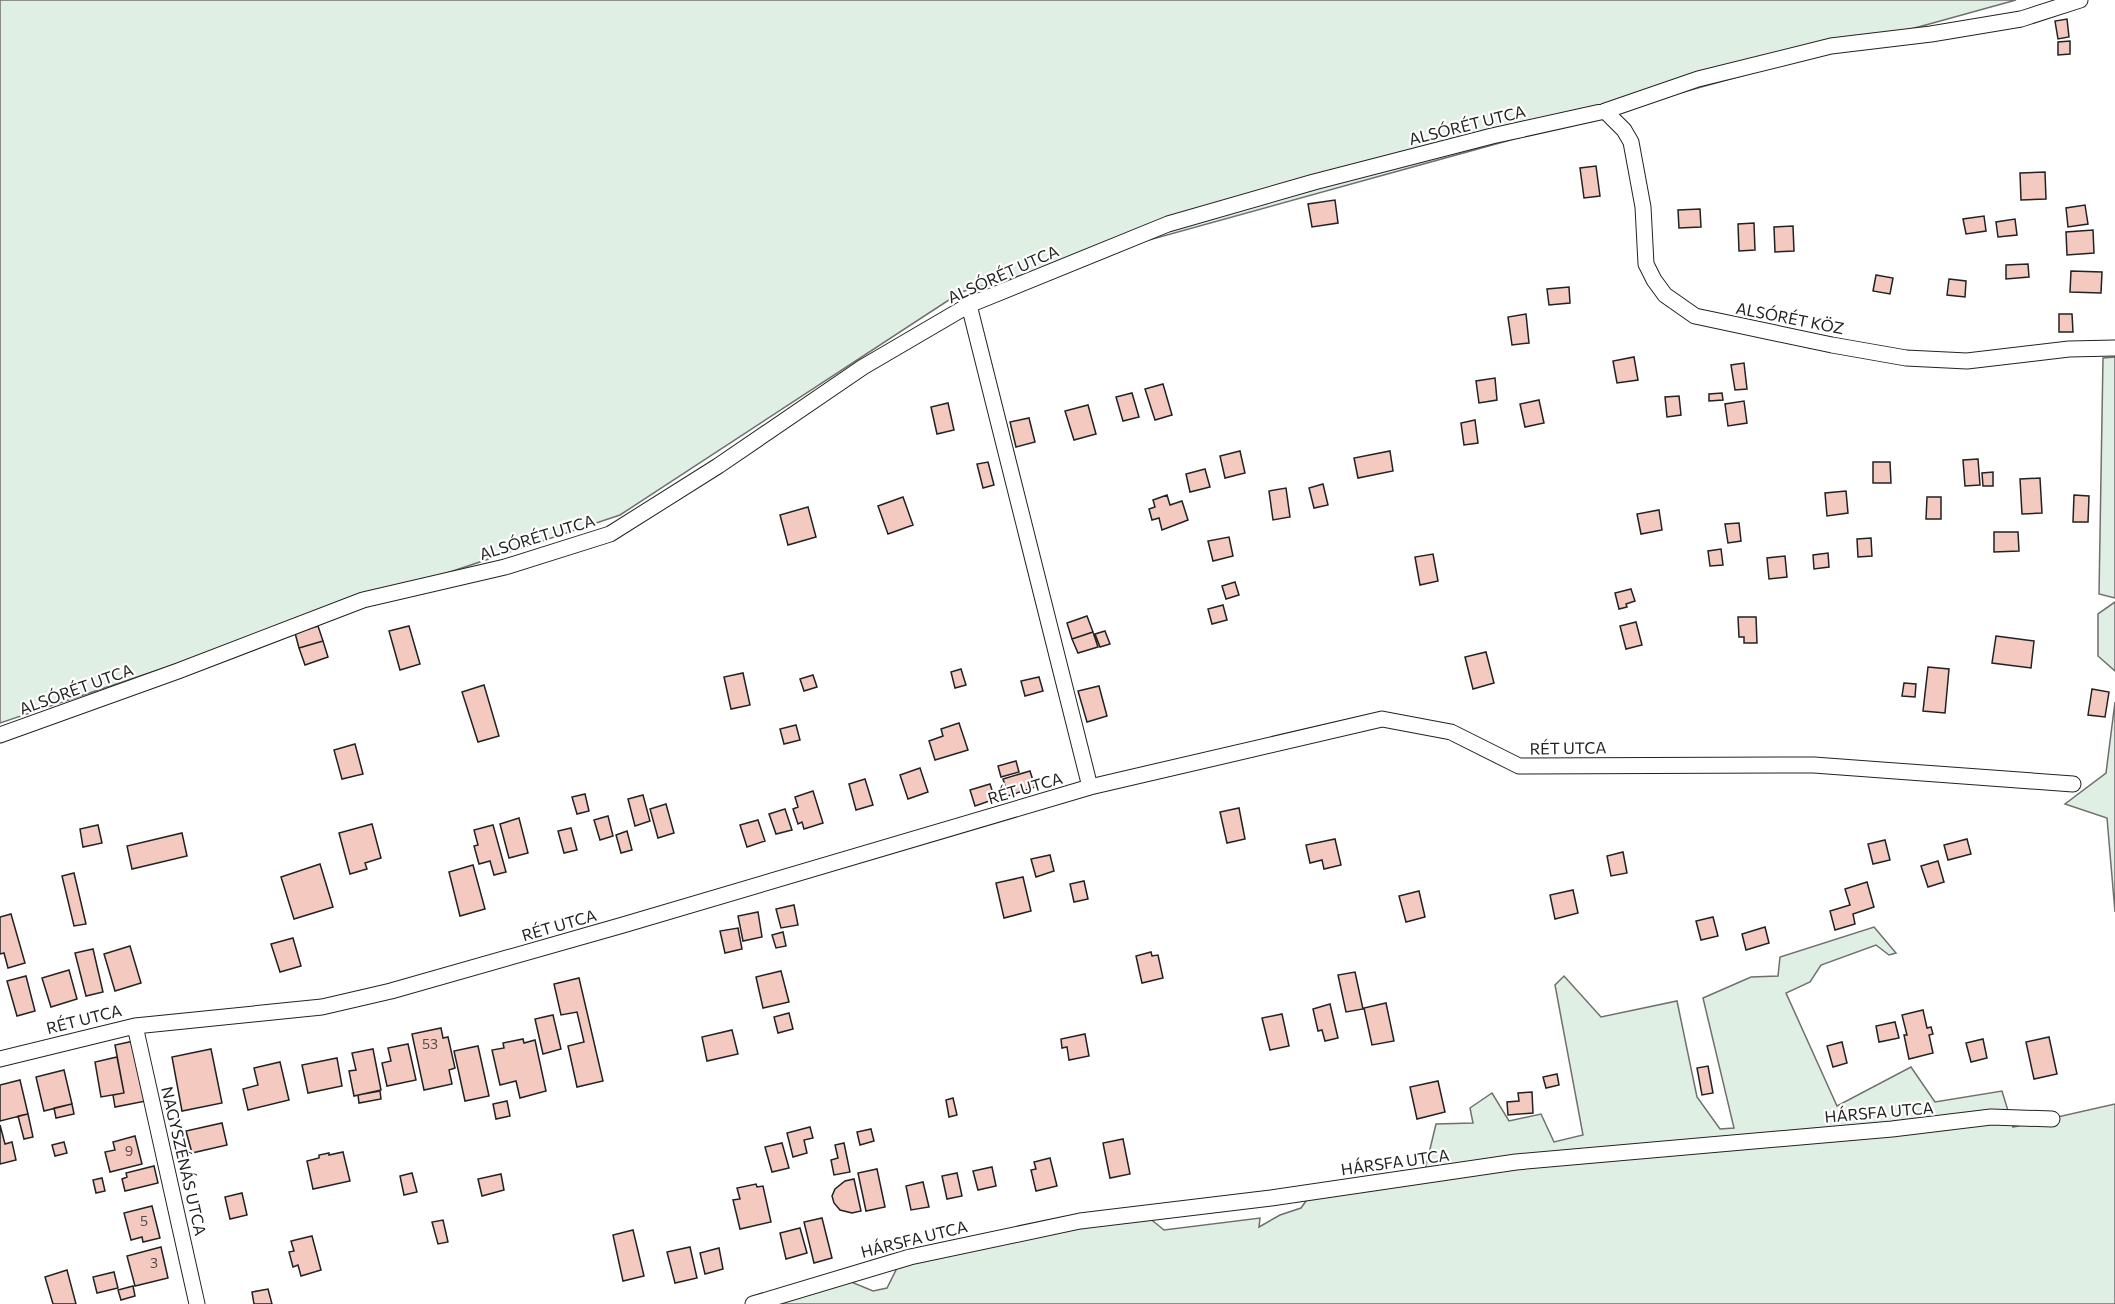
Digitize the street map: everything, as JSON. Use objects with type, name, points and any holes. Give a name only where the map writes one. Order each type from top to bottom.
[{"type":"street","name":"ALSÓRÉT UTCA","points":[[0,735],[178,671],[363,600],[506,567],[610,534],[718,466],[863,367],[969,305],[1168,224],[1314,182],[1492,136],[1605,111],[1698,79],[1831,46],[1931,34],[2021,19],[2080,0]]},
{"type":"street","name":"ALSÓRÉT KÖZ","points":[[1605,111],[1624,130],[1631,142],[1643,207],[1646,264],[1665,295],[1695,316],[1906,358],[1967,361],[2069,349],[2115,348]]},
{"type":"street","points":[[969,305],[1090,787]]},
{"type":"street","name":"RÉT UTCA","points":[[0,1059],[135,1026],[322,1007],[391,992],[1090,787],[1382,719],[1451,732],[1519,766],[1814,765],[2073,784]]},
{"type":"street","name":"NAGYSZÉNÁS UTCA","points":[[135,1026],[198,1304]]},
{"type":"street","name":"HÁRSFA UTCA","points":[[753,1304],[910,1257],[1123,1214],[1271,1198],[1516,1162],[1892,1129],[1982,1118],[2052,1119]]},
{"type":"green space","points":[[0,0],[2016,0],[961,292],[620,515],[0,723]]},
{"type":"green space","points":[[2115,357],[2115,598],[2099,594],[2103,358]]},
{"type":"green space","points":[[2115,602],[2115,671],[2098,656],[2098,614]]},
{"type":"green space","points":[[2115,702],[2115,912],[2107,818],[2065,804],[2106,773]]},
{"type":"green space","points":[[1874,927],[1896,953],[1889,955],[1876,945],[1821,965],[1810,982],[1786,993],[1837,1106],[1911,1067],[1935,1102],[2002,1091],[2013,1127],[2115,1104],[2115,1304],[763,1304],[849,1281],[873,1291],[887,1288],[899,1264],[1142,1212],[1164,1230],[1260,1218],[1259,1227],[1280,1215],[1301,1208],[1311,1194],[1423,1178],[1436,1124],[1473,1123],[1470,1108],[1492,1093],[1509,1121],[1541,1114],[1554,1142],[1583,1135],[1555,985],[1564,976],[1601,1017],[1677,1001],[1697,1097],[1720,1129],[1734,1128],[1703,998],[1751,977],[1778,976],[1780,957]]},
{"type":"building","points":[[2067,19],[2069,37],[2058,39],[2055,21]]},
{"type":"building","points":[[2070,41],[2070,54],[2058,55],[2058,42]]},
{"type":"building","points":[[1596,166],[1600,196],[1584,198],[1580,168]]},
{"type":"building","points":[[2045,172],[2046,199],[2021,200],[2020,173]]},
{"type":"building","points":[[1335,200],[1338,223],[1312,227],[1308,204]]},
{"type":"building","points":[[2085,205],[2088,224],[2068,227],[2066,208]]},
{"type":"building","points":[[1700,209],[1701,227],[1679,228],[1678,210]]},
{"type":"building","points":[[1984,216],[1986,231],[1966,234],[1963,219]]},
{"type":"building","points":[[2015,219],[2017,235],[1998,237],[1996,222]]},
{"type":"building","points":[[1754,223],[1755,250],[1739,251],[1738,224]]},
{"type":"building","points":[[1793,226],[1794,251],[1775,252],[1774,227]]},
{"type":"building","points":[[2093,230],[2094,253],[2067,255],[2066,232]]},
{"type":"building","points":[[2028,264],[2029,277],[2006,279],[2006,265]]},
{"type":"building","points":[[2071,271],[2102,272],[2101,293],[2070,292]]},
{"type":"building","points":[[1876,275],[1893,278],[1890,294],[1873,291]]},
{"type":"building","points":[[1949,279],[1966,281],[1965,297],[1947,295]]},
{"type":"building","points":[[1569,287],[1570,303],[1549,305],[1547,289]]},
{"type":"building","points":[[1526,314],[1529,343],[1512,345],[1508,317]]},
{"type":"building","points":[[2059,314],[2072,314],[2073,332],[2059,332]]},
{"type":"building","points":[[1634,357],[1638,380],[1617,383],[1613,361]]},
{"type":"building","points":[[1744,363],[1747,389],[1735,390],[1731,365]]},
{"type":"building","points":[[1495,378],[1497,400],[1479,403],[1476,381]]},
{"type":"building","points":[[1163,384],[1172,415],[1155,420],[1145,389]]},
{"type":"building","points":[[1132,393],[1139,417],[1123,421],[1116,397]]},
{"type":"building","points":[[1722,393],[1723,400],[1709,401],[1709,394]]},
{"type":"building","points":[[1679,396],[1681,415],[1667,417],[1665,397]]},
{"type":"building","points":[[1539,400],[1544,423],[1525,427],[1520,404]]},
{"type":"building","points":[[1744,401],[1747,423],[1728,426],[1725,404]]},
{"type":"building","points":[[948,403],[954,430],[937,434],[931,407]]},
{"type":"building","points":[[1088,405],[1096,434],[1074,440],[1065,411]]},
{"type":"building","points":[[1029,418],[1035,442],[1016,447],[1010,422]]},
{"type":"building","points":[[1475,420],[1478,443],[1464,445],[1461,423]]},
{"type":"building","points":[[1240,451],[1245,473],[1225,478],[1220,456]]},
{"type":"building","points":[[1390,451],[1393,471],[1358,478],[1354,458]]},
{"type":"building","points":[[1978,459],[1980,485],[1965,486],[1963,460]]},
{"type":"building","points":[[988,462],[994,485],[983,488],[977,464]]},
{"type":"building","points":[[1873,462],[1890,462],[1891,483],[1873,483]]},
{"type":"building","points":[[1205,469],[1210,487],[1190,492],[1186,474]]},
{"type":"building","points":[[1993,472],[1993,486],[1983,486],[1982,473]]},
{"type":"building","points":[[2040,478],[2042,513],[2022,514],[2020,479]]},
{"type":"building","points":[[1323,484],[1328,505],[1314,508],[1309,488]]},
{"type":"building","points":[[1286,488],[1290,517],[1273,520],[1269,491]]},
{"type":"building","points":[[1846,491],[1848,513],[1827,516],[1825,493]]},
{"type":"building","points":[[1167,495],[1170,505],[1182,501],[1188,520],[1162,530],[1159,518],[1152,520],[1149,509],[1155,507],[1153,500]]},
{"type":"building","points":[[2074,495],[2089,496],[2088,522],[2073,522]]},
{"type":"building","points":[[903,497],[913,525],[888,534],[878,506]]},
{"type":"building","points":[[1927,497],[1941,497],[1941,519],[1926,519]]},
{"type":"building","points":[[808,507],[816,537],[788,545],[780,515]]},
{"type":"building","points":[[1659,510],[1662,530],[1641,534],[1637,514]]},
{"type":"building","points":[[1739,523],[1741,541],[1728,543],[1725,524]]},
{"type":"building","points":[[1994,532],[2018,532],[2019,551],[1994,552]]},
{"type":"building","points":[[1229,537],[1233,556],[1213,561],[1208,541]]},
{"type":"building","points":[[1871,538],[1872,556],[1858,557],[1857,539]]},
{"type":"building","points":[[1721,549],[1723,565],[1710,566],[1708,551]]},
{"type":"building","points":[[1828,553],[1829,567],[1814,569],[1813,555]]},
{"type":"building","points":[[1433,554],[1438,581],[1420,585],[1415,557]]},
{"type":"building","points":[[1785,556],[1787,577],[1769,579],[1767,558]]},
{"type":"building","points":[[1235,582],[1239,595],[1226,599],[1222,586]]},
{"type":"building","points":[[1631,589],[1635,601],[1619,609],[1615,593]]},
{"type":"building","points":[[1223,605],[1227,620],[1212,624],[1208,609]]},
{"type":"building","points":[[1087,616],[1093,632],[1072,639],[1067,623]]},
{"type":"building","points":[[1738,617],[1756,617],[1757,643],[1744,643],[1744,637],[1739,637]]},
{"type":"building","points":[[1636,622],[1642,645],[1626,649],[1620,626]]},
{"type":"building","points":[[318,626],[323,641],[299,648],[295,633]]},
{"type":"building","points":[[409,626],[420,664],[400,670],[389,631]]},
{"type":"building","points":[[1105,631],[1110,644],[1100,647],[1095,634]]},
{"type":"building","points":[[1093,632],[1098,647],[1078,653],[1072,639]]},
{"type":"building","points":[[1996,636],[2034,641],[2031,668],[1992,663]]},
{"type":"building","points":[[323,641],[328,657],[305,665],[299,648]]},
{"type":"building","points":[[1486,652],[1494,683],[1473,689],[1465,657]]},
{"type":"building","points":[[1928,667],[1949,669],[1945,713],[1923,711]]},
{"type":"building","points":[[961,669],[966,685],[955,688],[951,672]]},
{"type":"building","points":[[743,673],[750,705],[731,709],[724,677]]},
{"type":"building","points":[[813,675],[817,687],[804,691],[800,679]]},
{"type":"building","points":[[1039,677],[1043,691],[1025,696],[1021,681]]},
{"type":"building","points":[[1904,683],[1916,684],[1915,697],[1902,696]]},
{"type":"building","points":[[484,685],[499,736],[478,742],[462,692]]},
{"type":"building","points":[[1099,686],[1107,716],[1087,722],[1078,691]]},
{"type":"building","points":[[2092,689],[2109,692],[2105,717],[2088,715]]},
{"type":"building","points":[[959,723],[968,750],[935,760],[929,741],[943,736],[941,729]]},
{"type":"building","points":[[796,725],[800,740],[784,744],[780,729]]},
{"type":"building","points":[[355,744],[363,774],[342,779],[334,750]]},
{"type":"building","points":[[1016,761],[1019,772],[1001,777],[998,766]]},
{"type":"building","points":[[920,768],[928,792],[908,799],[900,775]]},
{"type":"building","points":[[1030,771],[1035,787],[1008,796],[1003,779]]},
{"type":"building","points":[[865,779],[873,805],[856,810],[849,784]]},
{"type":"building","points":[[990,784],[995,799],[975,806],[970,790]]},
{"type":"building","points":[[813,791],[823,823],[804,829],[802,822],[798,824],[793,809],[798,807],[795,797]]},
{"type":"building","points":[[585,794],[589,811],[577,814],[572,797]]},
{"type":"building","points":[[643,795],[650,821],[635,826],[628,799]]},
{"type":"building","points":[[666,804],[674,833],[658,838],[650,809]]},
{"type":"building","points":[[1239,808],[1245,839],[1227,843],[1220,812]]},
{"type":"building","points":[[785,809],[792,830],[776,834],[769,814]]},
{"type":"building","points":[[608,816],[613,836],[600,840],[594,820]]},
{"type":"building","points":[[519,818],[528,853],[509,858],[500,824]]},
{"type":"building","points":[[758,820],[765,841],[747,847],[740,825]]},
{"type":"building","points":[[372,824],[381,858],[365,863],[367,869],[350,874],[339,833]]},
{"type":"building","points":[[98,825],[102,843],[83,847],[80,829]]},
{"type":"building","points":[[493,825],[506,872],[494,875],[490,861],[479,864],[474,846],[478,845],[474,830]]},
{"type":"building","points":[[571,828],[577,850],[564,853],[558,831]]},
{"type":"building","points":[[627,831],[632,850],[621,853],[616,835]]},
{"type":"building","points":[[182,833],[187,856],[132,869],[127,846]]},
{"type":"building","points":[[1335,839],[1341,865],[1324,869],[1322,860],[1310,863],[1306,845]]},
{"type":"building","points":[[1967,839],[1971,854],[1948,860],[1944,845]]},
{"type":"building","points":[[1885,840],[1890,860],[1873,864],[1868,844]]},
{"type":"building","points":[[1623,852],[1627,873],[1611,876],[1607,856]]},
{"type":"building","points":[[1050,855],[1054,871],[1036,877],[1031,859]]},
{"type":"building","points":[[1938,861],[1944,882],[1928,887],[1921,866]]},
{"type":"building","points":[[320,864],[333,907],[294,919],[281,877]]},
{"type":"building","points":[[473,865],[485,909],[460,916],[449,872]]},
{"type":"building","points":[[74,873],[86,924],[74,926],[62,876]]},
{"type":"building","points":[[1023,877],[1031,911],[1004,918],[996,883]]},
{"type":"building","points":[[1084,881],[1088,899],[1074,902],[1070,884]]},
{"type":"building","points":[[1867,882],[1874,907],[1853,914],[1855,924],[1835,930],[1830,911],[1850,905],[1845,889]]},
{"type":"building","points":[[1573,890],[1578,913],[1555,919],[1550,895]]},
{"type":"building","points":[[1419,891],[1425,917],[1406,922],[1399,896]]},
{"type":"building","points":[[794,905],[798,925],[781,928],[776,909]]},
{"type":"building","points":[[758,912],[762,937],[743,941],[738,916]]},
{"type":"building","points":[[11,914],[25,963],[8,968],[4,953],[0,954],[0,917]]},
{"type":"building","points":[[1713,917],[1718,936],[1701,940],[1696,921]]},
{"type":"building","points":[[1765,927],[1769,943],[1746,950],[1742,934]]},
{"type":"building","points":[[738,928],[742,949],[725,953],[720,931]]},
{"type":"building","points":[[783,932],[786,946],[776,948],[772,935]]},
{"type":"building","points":[[293,938],[301,966],[280,972],[271,944]]},
{"type":"building","points":[[130,946],[141,983],[115,991],[104,954]]},
{"type":"building","points":[[93,949],[103,992],[86,996],[75,953]]},
{"type":"building","points":[[1151,952],[1152,956],[1158,955],[1163,978],[1142,983],[1136,956]]},
{"type":"building","points":[[69,970],[77,999],[51,1007],[42,978]]},
{"type":"building","points":[[781,971],[789,1002],[763,1008],[756,977]]},
{"type":"building","points":[[1355,972],[1363,1009],[1346,1012],[1338,975]]},
{"type":"building","points":[[26,976],[35,1011],[17,1016],[7,981]]},
{"type":"building","points":[[579,978],[603,1081],[577,1087],[568,1046],[584,1042],[577,1012],[561,1015],[554,984]]},
{"type":"building","points":[[1386,1003],[1394,1041],[1372,1045],[1364,1008]]},
{"type":"building","points":[[1330,1004],[1338,1038],[1325,1041],[1322,1030],[1318,1031],[1313,1009]]},
{"type":"building","points":[[1923,1010],[1927,1028],[1931,1027],[1933,1034],[1929,1035],[1933,1053],[1909,1059],[1902,1015]]},
{"type":"building","points":[[789,1013],[793,1029],[778,1033],[774,1017]]},
{"type":"building","points":[[1282,1014],[1289,1046],[1270,1050],[1262,1018]]},
{"type":"building","points":[[553,1015],[561,1049],[543,1054],[535,1019]]},
{"type":"building","points":[[1895,1022],[1899,1038],[1879,1042],[1876,1026]]},
{"type":"building","points":[[441,1028],[443,1038],[448,1037],[455,1068],[449,1070],[452,1084],[424,1090],[412,1034]]},
{"type":"building","points":[[732,1030],[738,1054],[707,1061],[702,1037]]},
{"type":"building","points":[[1085,1034],[1089,1056],[1069,1060],[1067,1047],[1062,1048],[1061,1039]]},
{"type":"building","points":[[2049,1037],[2057,1074],[2034,1079],[2026,1042]]},
{"type":"building","points":[[523,1039],[524,1043],[535,1040],[546,1091],[520,1098],[516,1081],[500,1085],[492,1050],[504,1048],[503,1043]]},
{"type":"building","points":[[1983,1039],[1987,1058],[1971,1062],[1966,1043]]},
{"type":"building","points":[[134,1041],[146,1101],[115,1107],[113,1095],[124,1093],[115,1045]]},
{"type":"building","points":[[1842,1042],[1847,1063],[1833,1067],[1827,1046]]},
{"type":"building","points":[[408,1044],[416,1080],[387,1086],[382,1063],[391,1061],[388,1048]]},
{"type":"building","points":[[478,1046],[489,1096],[465,1101],[454,1051]]},
{"type":"building","points":[[211,1049],[222,1103],[182,1111],[172,1057]]},
{"type":"building","points":[[373,1049],[381,1090],[354,1096],[349,1071],[356,1070],[352,1053]]},
{"type":"building","points":[[117,1057],[124,1093],[101,1097],[95,1062]]},
{"type":"building","points":[[337,1058],[342,1086],[308,1093],[302,1065]]},
{"type":"building","points":[[280,1062],[289,1100],[248,1110],[243,1089],[258,1085],[254,1068]]},
{"type":"building","points":[[1708,1066],[1713,1093],[1702,1095],[1697,1068]]},
{"type":"building","points":[[64,1070],[72,1104],[44,1111],[36,1077]]},
{"type":"building","points":[[1557,1074],[1559,1085],[1546,1088],[1543,1077]]},
{"type":"building","points":[[20,1080],[28,1114],[0,1121],[0,1085]]},
{"type":"building","points":[[1438,1081],[1445,1112],[1417,1119],[1410,1087]]},
{"type":"building","points":[[380,1091],[381,1099],[359,1103],[358,1095]]},
{"type":"building","points":[[1532,1092],[1533,1113],[1508,1115],[1507,1102],[1519,1101],[1518,1093]]},
{"type":"building","points":[[953,1098],[957,1115],[949,1117],[946,1100]]},
{"type":"building","points":[[507,1101],[510,1116],[496,1119],[493,1104]]},
{"type":"building","points":[[72,1104],[74,1114],[56,1118],[54,1108]]},
{"type":"building","points":[[28,1114],[33,1137],[24,1139],[18,1116]]},
{"type":"building","points":[[222,1123],[227,1145],[192,1153],[186,1131]]},
{"type":"building","points":[[0,1125],[5,1144],[12,1142],[16,1160],[0,1164]]},
{"type":"building","points":[[810,1127],[813,1138],[804,1140],[807,1153],[793,1157],[787,1133]]},
{"type":"building","points":[[871,1129],[874,1141],[860,1145],[857,1132]]},
{"type":"building","points":[[135,1136],[142,1164],[110,1172],[105,1152],[115,1150],[113,1142]]},
{"type":"building","points":[[1123,1139],[1130,1174],[1110,1178],[1103,1143]]},
{"type":"building","points":[[64,1142],[67,1153],[55,1156],[52,1145]]},
{"type":"building","points":[[782,1143],[789,1168],[772,1172],[765,1147]]},
{"type":"building","points":[[844,1143],[850,1172],[834,1175],[831,1160],[838,1158],[835,1145]]},
{"type":"building","points":[[343,1152],[350,1181],[313,1189],[307,1161],[319,1158],[319,1155]]},
{"type":"building","points":[[1050,1158],[1057,1186],[1036,1191],[1031,1170],[1036,1169],[1034,1162]]},
{"type":"building","points":[[154,1166],[158,1183],[125,1191],[122,1179],[127,1177],[126,1173]]},
{"type":"building","points":[[992,1167],[996,1186],[978,1190],[973,1171]]},
{"type":"building","points":[[877,1169],[885,1207],[866,1211],[858,1173]]},
{"type":"building","points":[[412,1173],[417,1192],[404,1195],[400,1176]]},
{"type":"building","points":[[957,1173],[962,1196],[947,1199],[942,1176]]},
{"type":"building","points":[[501,1174],[504,1190],[482,1196],[478,1179]]},
{"type":"building","points":[[102,1178],[105,1191],[96,1193],[93,1180]]},
{"type":"building","points":[[854,1179],[861,1211],[852,1213],[840,1210],[832,1196],[835,1189],[845,1181]]},
{"type":"building","points":[[923,1182],[929,1207],[911,1210],[906,1186]]},
{"type":"building","points":[[756,1184],[757,1187],[763,1186],[771,1222],[740,1229],[733,1200],[740,1199],[737,1188]]},
{"type":"building","points":[[242,1193],[247,1215],[230,1219],[225,1197]]},
{"type":"building","points":[[152,1206],[160,1238],[143,1242],[142,1237],[131,1240],[124,1213]]},
{"type":"building","points":[[822,1218],[832,1258],[814,1263],[804,1222]]},
{"type":"building","points":[[443,1220],[448,1242],[438,1244],[432,1222]]},
{"type":"building","points":[[800,1228],[807,1253],[786,1259],[780,1233]]},
{"type":"building","points":[[633,1230],[644,1276],[623,1281],[613,1235]]},
{"type":"building","points":[[312,1236],[321,1270],[301,1276],[298,1265],[293,1267],[289,1252],[294,1251],[291,1241]]},
{"type":"building","points":[[161,1247],[168,1278],[135,1286],[127,1256]]},
{"type":"building","points":[[690,1247],[697,1278],[675,1283],[667,1252]]},
{"type":"building","points":[[719,1248],[723,1269],[705,1274],[700,1253]]},
{"type":"building","points":[[67,1270],[76,1304],[53,1304],[45,1277]]},
{"type":"building","points":[[114,1272],[118,1288],[97,1293],[93,1277]]},
{"type":"building","points":[[133,1286],[135,1296],[121,1300],[118,1290]]},
{"type":"building","points":[[268,1289],[272,1304],[254,1304],[252,1292]]}]
